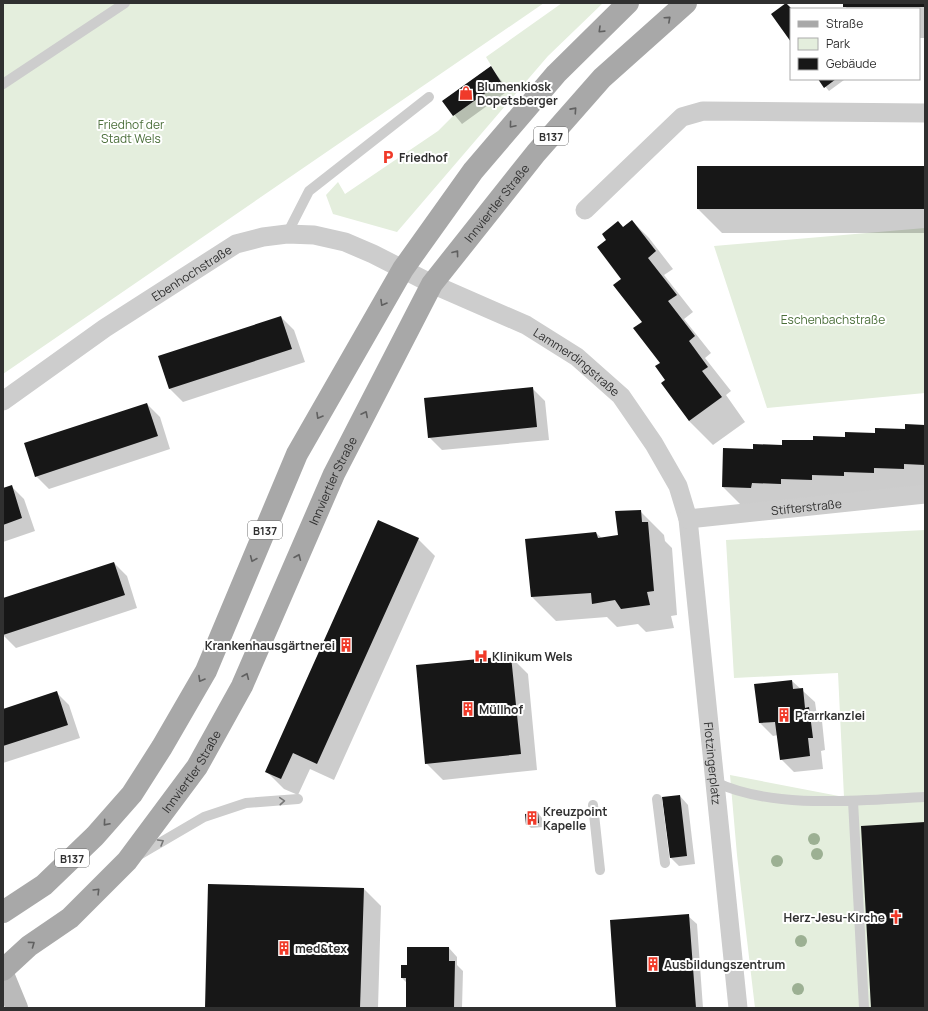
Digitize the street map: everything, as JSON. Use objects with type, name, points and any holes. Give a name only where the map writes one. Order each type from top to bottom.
[{"type":"main road","name":"B137","points":[[3,912],[44,885],[95,836],[132,794],[162,747],[206,671],[297,454],[403,269],[478,165],[556,74],[628,3]]},
{"type":"main road","name":"Innviertler Straße","points":[[3,970],[29,946],[70,918],[127,862],[196,767],[242,686],[334,474],[432,284],[536,153],[602,78],[686,3]]},
{"type":"main road","points":[[3,974],[17,1008]]},
{"type":"street","points":[[585,210],[682,117],[703,111],[925,113]]},
{"type":"street","name":"Ebenhochstraße","points":[[3,401],[105,328],[236,244],[263,237],[287,234],[314,236],[345,242],[403,269]]},
{"type":"street","name":"Lammerdingstraße","points":[[403,269],[432,284],[526,325],[577,357],[621,396],[654,444],[678,486],[688,520]]},
{"type":"street","name":"Stifterstraße","points":[[688,520],[925,494]]},
{"type":"street","name":"Flotzingerplatz","points":[[688,520],[738,1008]]},
{"type":"lane","points":[[3,84],[125,3]]},
{"type":"lane","points":[[287,234],[309,191],[429,97]]},
{"type":"lane","points":[[715,782],[730,789],[778,799],[853,801],[925,797]]},
{"type":"lane","points":[[127,862],[204,817],[246,803],[298,799]]},
{"type":"lane","points":[[656,799],[665,863]]},
{"type":"lane","points":[[853,801],[864,1008]]},
{"type":"lane","points":[[593,805],[600,870]]},
{"type":"green space","name":"Friedhof der Stadt Wels","points":[[3,3],[544,3],[3,374]]},
{"type":"green space","points":[[562,3],[603,3],[548,56],[397,232],[333,214],[326,195],[338,182],[345,194],[438,131],[453,116],[501,82],[486,57]]},
{"type":"green space","name":"Eschenbachstraße","points":[[925,228],[925,393],[767,408],[714,246]]},
{"type":"green space","points":[[925,530],[925,1008],[755,1008],[737,855],[730,775],[844,797],[838,673],[734,678],[726,540]]},
{"type":"building","points":[[786,3],[791,8],[790,41],[771,14]]},
{"type":"building","points":[[843,3],[925,3],[925,7],[843,7]]},
{"type":"building","points":[[491,66],[501,82],[453,116],[442,101]]},
{"type":"building","points":[[819,80],[835,80],[824,88]]},
{"type":"building","points":[[697,166],[925,166],[925,209],[697,209]]},
{"type":"building","points":[[632,220],[656,251],[648,258],[677,295],[668,301],[695,336],[689,341],[708,367],[702,371],[722,397],[689,421],[661,383],[665,380],[655,366],[660,363],[633,328],[642,322],[613,285],[621,279],[597,247],[606,240],[602,234],[618,221],[623,227]]},
{"type":"building","points":[[281,316],[292,349],[169,389],[158,356]]},
{"type":"building","points":[[533,387],[537,427],[428,438],[424,398]]},
{"type":"building","points":[[147,403],[158,436],[35,477],[24,443]]},
{"type":"building","points":[[905,424],[925,425],[925,465],[904,464],[904,469],[874,468],[874,473],[844,472],[844,476],[812,475],[812,480],[781,479],[781,484],[752,483],[751,488],[722,487],[723,448],[753,449],[753,444],[782,445],[782,440],[813,440],[813,436],[845,437],[845,432],[875,433],[875,428],[905,429]]},
{"type":"building","points":[[12,485],[22,518],[3,525],[3,488]]},
{"type":"building","points":[[641,510],[642,522],[648,522],[654,591],[647,592],[650,605],[621,609],[615,600],[592,604],[591,593],[531,597],[525,539],[596,532],[598,538],[618,535],[615,511]]},
{"type":"building","name":"Krankenhausgärtnerei","points":[[378,520],[419,538],[317,764],[293,753],[281,779],[265,772]]},
{"type":"building","points":[[114,562],[125,595],[3,635],[3,598]]},
{"type":"building","name":"Müllhof","points":[[511,656],[521,754],[425,764],[416,665]]},
{"type":"building","name":"Pfarrkanzlei","points":[[792,680],[793,689],[803,688],[805,708],[809,707],[813,738],[808,738],[810,756],[780,760],[775,722],[759,723],[754,684]]},
{"type":"building","points":[[57,691],[68,725],[3,746],[3,709]]},
{"type":"building","points":[[680,795],[687,856],[670,858],[662,797]]},
{"type":"building","name":"Kreuzpoint Kapelle","points":[[538,812],[539,823],[526,825],[525,814]]},
{"type":"building","name":"Herz-Jesu-Kirche","points":[[925,822],[925,1008],[871,1008],[861,826]]},
{"type":"building","name":"med&tex","points":[[208,884],[364,888],[360,1008],[205,1008]]},
{"type":"building","name":"Ausbildungszentrum","points":[[689,914],[696,1008],[616,1008],[610,920]]},
{"type":"building","points":[[407,947],[449,947],[449,961],[455,961],[454,1008],[406,1008],[406,978],[401,978],[401,965],[407,965]]},
{"type":"place","name":"Blumenkiosk Dopetsberger","points":[[466,93]]},
{"type":"place","name":"Friedhof","points":[[388,157]]},
{"type":"place","name":"Krankenhausgärtnerei","points":[[346,645]]},
{"type":"place","name":"Klinikum Wels","points":[[481,656]]},
{"type":"place","name":"Müllhof","points":[[468,709]]},
{"type":"place","name":"Pfarrkanzlei","points":[[784,715]]},
{"type":"place","name":"Kreuzpoint Kapelle","points":[[532,818]]},
{"type":"place","name":"Herz-Jesu-Kirche","points":[[896,917]]},
{"type":"place","name":"med&tex","points":[[284,948]]},
{"type":"place","name":"Ausbildungszentrum","points":[[653,964]]}]
